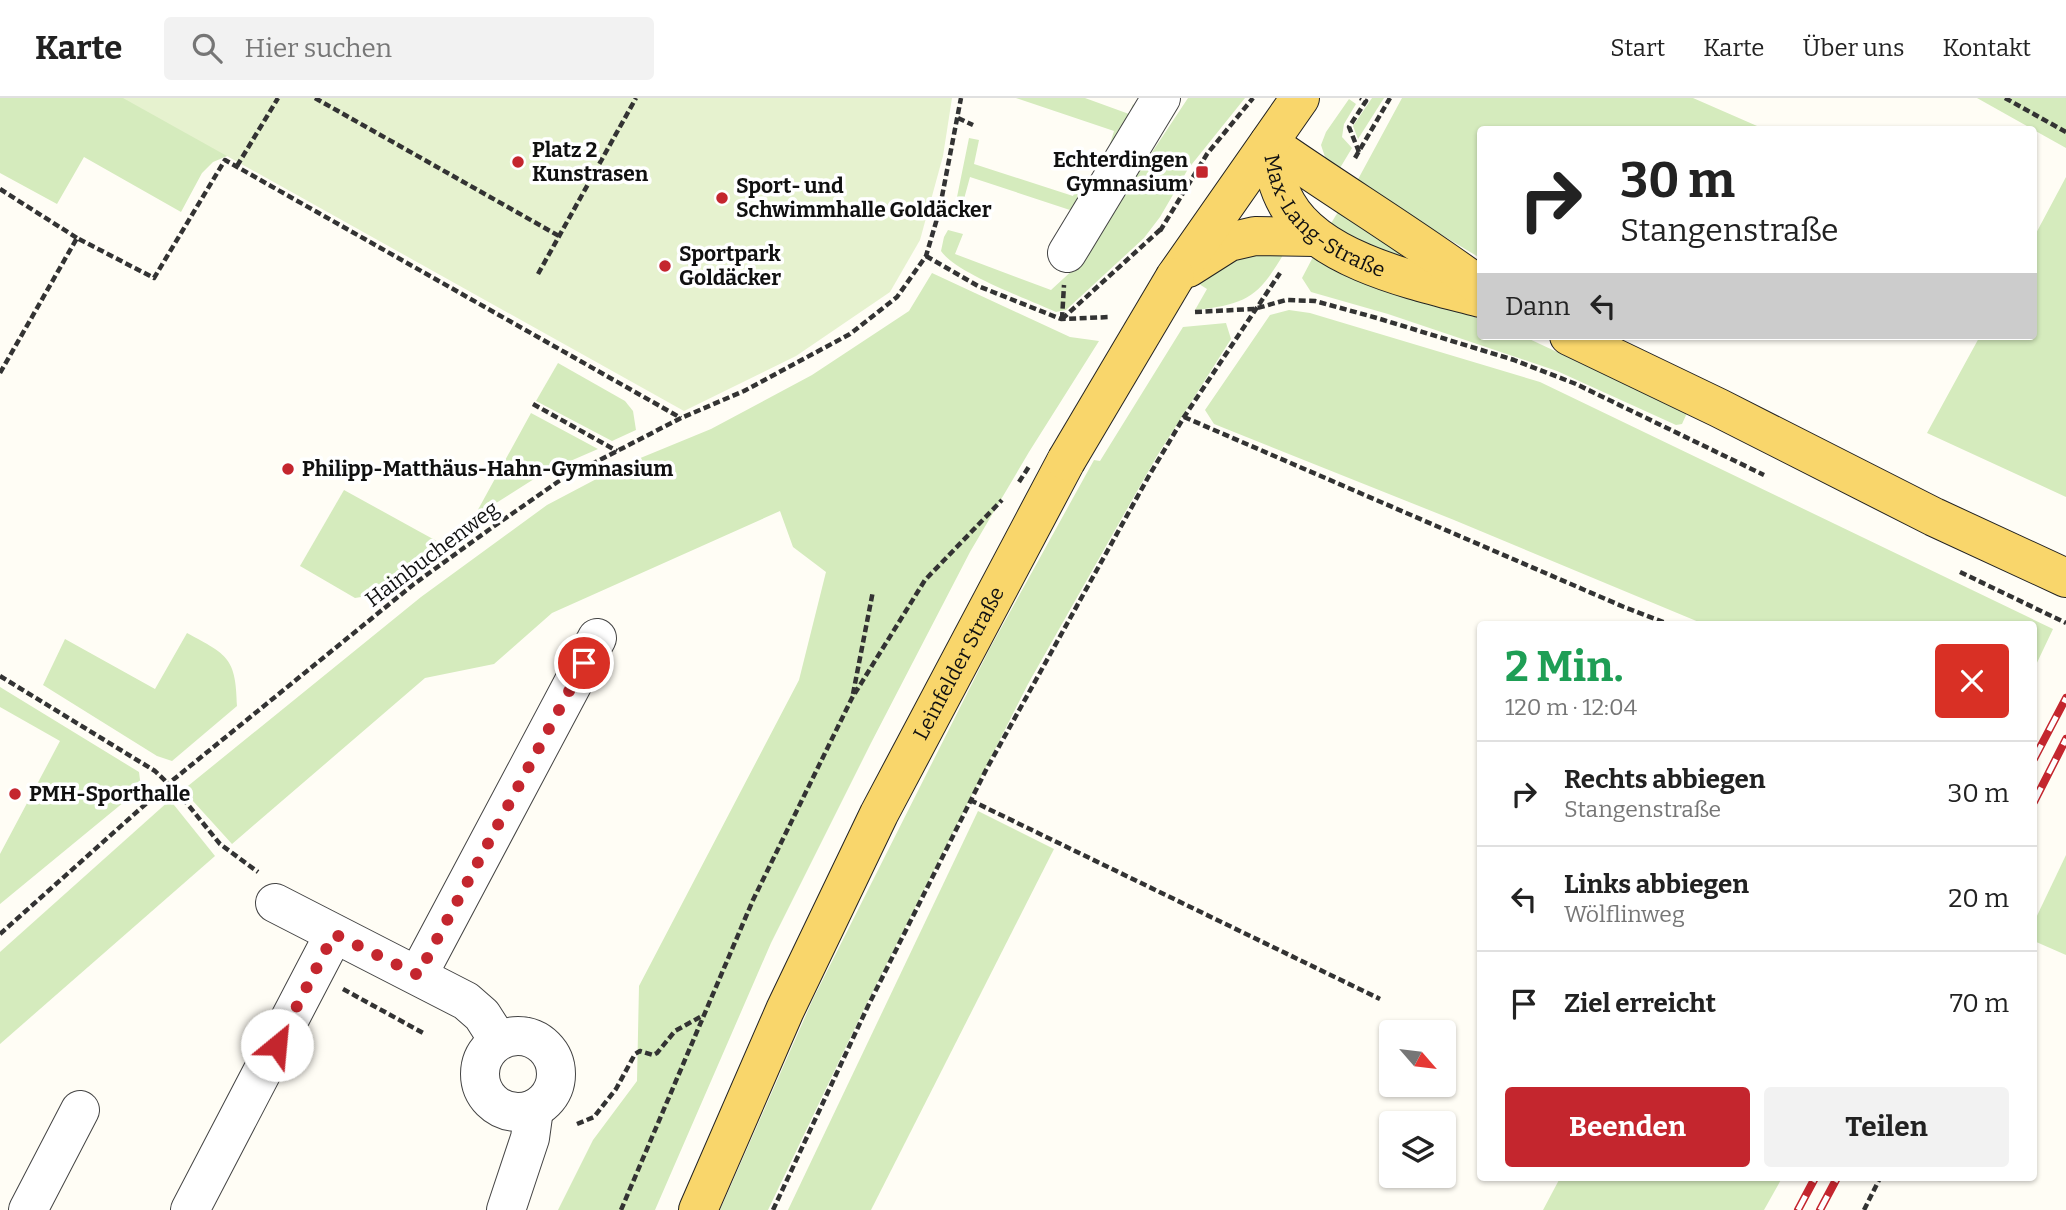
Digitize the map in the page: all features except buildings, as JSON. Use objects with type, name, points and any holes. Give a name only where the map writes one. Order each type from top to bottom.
[{"type":"main road","name":"Leinfelder Straße","points":[[698,1210],[785,1010],[878,814],[1066,461],[1177,275],[1300,98]]},
{"type":"main road","name":"Max-Lang-Straße","points":[[1269,143],[1277,182],[1287,206],[1315,237],[1346,255],[1410,279],[1477,297]]},
{"type":"main road","name":"Max-Lang-Straße","points":[[1269,143],[1426,246],[1477,284]]},
{"type":"main road","points":[[1177,275],[1229,242],[1255,236],[1315,237]]},
{"type":"main road","points":[[1577,340],[1868,484],[2066,578]]},
{"type":"street","points":[[1067,253],[1161,98]]},
{"type":"street","points":[[418,975],[597,638]]},
{"type":"street","points":[[275,903],[466,1001],[482,1014],[498,1040]]},
{"type":"street","points":[[190,1210],[334,934]]},
{"type":"street","points":[[522,1035],[545,1046],[552,1056],[556,1080],[544,1102],[534,1109],[521,1113],[508,1111],[487,1098],[479,1073],[488,1049],[498,1040],[522,1035]]},
{"type":"street","points":[[506,1210],[530,1138],[534,1109]]},
{"type":"street","points":[[28,1210],[79,1110]]},
{"type":"path","points":[[237,166],[278,98]]},
{"type":"path","points":[[316,98],[559,236]]},
{"type":"path","points":[[538,274],[636,98]]},
{"type":"path","name":"Hainbuchenweg","points":[[0,934],[168,784],[414,584],[559,481],[681,418],[744,391],[850,334],[897,297],[926,256],[939,212],[961,98]]},
{"type":"path","points":[[1156,242],[1161,229],[1207,153],[1253,98]]},
{"type":"path","points":[[1359,152],[1349,127],[1366,101],[1360,98]]},
{"type":"path","points":[[1355,158],[1390,98]]},
{"type":"path","points":[[2005,98],[2066,132]]},
{"type":"path","points":[[958,118],[973,125]]},
{"type":"path","points":[[0,189],[76,238],[154,278],[225,160],[681,418]]},
{"type":"path","points":[[939,212],[954,215]]},
{"type":"path","points":[[926,256],[978,286],[1061,319],[1161,229]]},
{"type":"path","points":[[0,373],[76,238]]},
{"type":"path","points":[[773,1210],[868,1006],[970,800],[1122,522],[1184,418],[1285,265]]},
{"type":"path","points":[[1254,309],[1286,300],[1315,301],[1514,360],[1576,384],[1771,478]]},
{"type":"path","points":[[533,404],[618,452]]},
{"type":"path","points":[[1184,418],[1661,621]]},
{"type":"path","points":[[621,1210],[753,900],[852,698],[925,580],[1019,482]]},
{"type":"path","points":[[1953,569],[2066,623]]},
{"type":"path","points":[[852,698],[873,591]]},
{"type":"path","points":[[0,676],[155,771],[220,844],[254,867],[268,882],[275,903]]},
{"type":"path","points":[[970,800],[1380,999]]},
{"type":"path","points":[[314,974],[425,1034]]},
{"type":"path","points":[[577,1124],[594,1117],[616,1089],[635,1054],[640,1051],[657,1054],[675,1031],[702,1016]]},
{"type":"path","points":[[1864,1210],[1878,1181]]},
{"type":"green space","points":[[0,98],[267,98],[237,152],[213,162],[202,173],[181,212],[84,157],[57,204],[0,173]]},
{"type":"green space","name":"Sportpark Goldäcker","points":[[123,98],[952,98],[943,156],[920,240],[890,292],[796,356],[684,411]]},
{"type":"green space","points":[[1016,98],[1085,98],[1129,114],[1133,104],[1136,110],[1107,154],[1114,131]]},
{"type":"green space","points":[[1188,98],[1245,98],[1188,169],[1160,217],[1144,238],[1066,310],[1056,312],[977,277],[949,260],[941,251],[948,230],[963,234],[955,254],[1051,290],[1076,267]]},
{"type":"green space","points":[[1372,98],[1384,98],[1358,139],[1353,126]]},
{"type":"green space","points":[[1402,98],[1693,98],[1757,126],[1477,126],[1477,256],[1356,183]]},
{"type":"green space","points":[[1977,98],[2066,98],[2066,148],[2037,132],[2037,126],[2027,126]]},
{"type":"green space","points":[[1349,99],[1356,104],[1344,124],[1342,137],[1352,148],[1337,173],[1327,163],[1321,145],[1326,132]]},
{"type":"green space","points":[[969,138],[979,140],[974,164],[1073,196],[1081,177],[1088,179],[1090,184],[1073,211],[970,177],[964,199],[957,197]]},
{"type":"green space","points":[[2066,177],[2066,497],[1927,433],[1978,340],[2037,340],[2037,231]]},
{"type":"green space","points":[[1341,207],[1416,266],[1330,225]]},
{"type":"green space","points":[[1286,250],[1268,278],[1251,295],[1228,305],[1195,310],[1207,289],[1199,284],[1228,251]]},
{"type":"green space","points":[[1313,257],[1477,318],[1477,340],[1532,340],[1687,413],[1682,424],[1676,425],[1557,371],[1388,314],[1311,292],[1302,278]]},
{"type":"green space","points":[[932,273],[1070,337],[1099,341],[970,552],[871,743],[771,943],[655,1210],[558,1210],[593,1140],[637,1081],[639,986],[799,680],[826,572],[793,547],[780,511],[552,613],[494,664],[425,678],[232,844],[183,790],[421,597],[547,505],[621,466],[711,429],[812,375],[909,311]]},
{"type":"green space","points":[[1289,310],[1310,313],[1540,382],[2036,621],[1696,621],[1214,424],[1205,410],[1270,315]]},
{"type":"green space","points":[[1226,323],[1231,339],[1157,456],[1028,684],[865,1007],[768,1210],[720,1210],[813,999],[990,648],[1094,460],[1100,461],[1183,327]]},
{"type":"green space","points":[[558,363],[625,401],[633,411],[636,430],[612,441],[536,401]]},
{"type":"green space","points":[[531,413],[598,449],[545,472],[474,517]]},
{"type":"green space","points":[[344,490],[442,544],[373,595],[355,598],[300,566]]},
{"type":"green space","points":[[2037,621],[2053,629],[2037,663]]},
{"type":"green space","points":[[187,633],[221,653],[227,660],[235,677],[237,706],[172,761],[157,756],[43,685],[65,639],[155,689]]},
{"type":"green space","points":[[0,687],[139,772],[141,788],[0,904],[0,854],[60,741],[0,707]]},
{"type":"green space","points":[[170,800],[215,856],[0,1044],[0,952]]},
{"type":"green space","points":[[978,811],[1054,849],[871,1210],[788,1210]]},
{"type":"green space","points":[[2066,855],[2066,955],[2037,942],[2037,916]]},
{"type":"green space","points":[[1558,1181],[1780,1181],[1764,1210],[1543,1210]]},
{"type":"railway","points":[[2037,753],[2066,698]]},
{"type":"railway","points":[[2037,796],[2066,739]]},
{"type":"railway","points":[[1798,1210],[1813,1181]]},
{"type":"railway","points":[[1820,1210],[1835,1181]]},
{"type":"place","name":"Platz 2 Kunstrasen","points":[[518,162]]},
{"type":"place","name":"Echterdingen Gymnasium","points":[[1202,172]]},
{"type":"place","name":"Sport- und Schwimmhalle Goldäcker","points":[[722,198]]},
{"type":"place","name":"Sportpark Goldäcker","points":[[665,266]]},
{"type":"place","name":"Philipp-Matthäus-Hahn-Gymnasium","points":[[288,469]]},
{"type":"place","name":"PMH-Sporthalle","points":[[15,794]]},
{"type":"route","points":[[277,1045],[334,934],[418,975],[584,663]]}]
